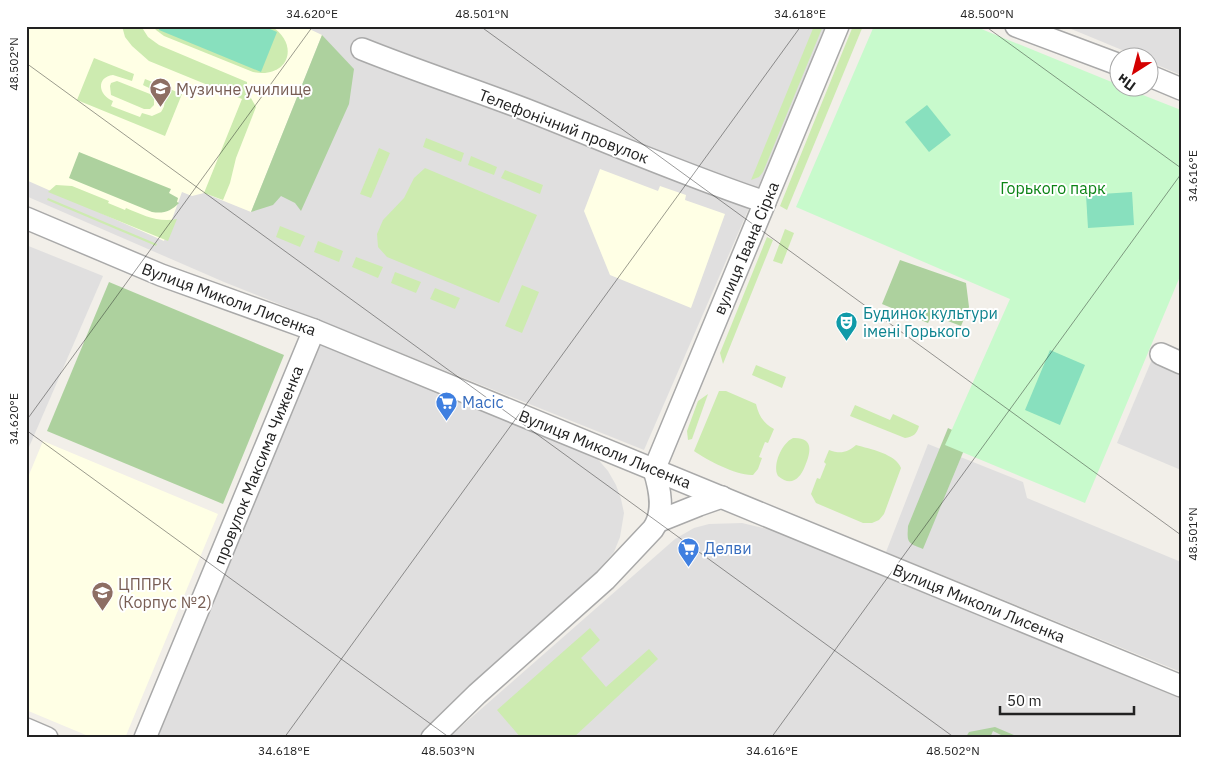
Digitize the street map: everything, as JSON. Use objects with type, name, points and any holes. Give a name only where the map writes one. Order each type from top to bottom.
[{"type":"street","name":"вулиця Івана Сірка","points":[[654,470],[838,26]]},
{"type":"street","points":[[1016,26],[1110,61]]},
{"type":"street","name":"Телефонічний провулок","points":[[362,49],[765,202]]},
{"type":"street","points":[[1160,80],[1181,89]]},
{"type":"street","name":"Вулиця Миколи Лисенка","points":[[26,218],[161,275],[314,330],[1181,686]]},
{"type":"street","name":"провулок Максима Чиженка","points":[[145,738],[314,330]]},
{"type":"street","points":[[1161,354],[1181,363]]},
{"type":"street","points":[[654,470],[660,488],[659,521]]},
{"type":"street","points":[[432,738],[476,694],[605,580],[659,521],[722,497]]},
{"type":"street","points":[[26,729],[47,738]]},
{"type":"shaded area","points":[[26,26],[828,26],[644,450],[224,282],[26,196]]},
{"type":"shaded area","name":"Музичне училище","points":[[26,26],[303,26],[322,35],[251,212],[204,193],[192,196],[182,192],[164,241],[26,180]]},
{"type":"shaded area","points":[[1064,26],[1181,26],[1181,75],[1160,66],[1160,48],[1117,48]]},
{"type":"shaded area","points":[[600,169],[658,191],[660,186],[686,195],[685,200],[725,214],[691,308],[610,275],[584,211]]},
{"type":"shaded area","points":[[26,245],[103,276],[26,454]]},
{"type":"shaded area","points":[[320,343],[596,457],[608,471],[616,485],[624,513],[620,537],[614,552],[593,576],[417,738],[157,738]]},
{"type":"shaded area","points":[[1153,357],[1181,369],[1181,470],[1117,443]]},
{"type":"shaded area","name":"ЦППРК (Корпус №2)","points":[[43,441],[218,514],[125,738],[93,738],[26,710],[26,482]]},
{"type":"shaded area","points":[[928,444],[1023,482],[1027,498],[1181,562],[1181,672],[886,552]]},
{"type":"shaded area","points":[[742,523],[776,531],[1181,699],[1181,738],[448,738],[675,539],[694,528],[709,524]]},
{"type":"green space","points":[[122,26],[141,26],[148,37],[159,45],[247,82],[247,91],[256,107],[236,158],[230,183],[223,200],[204,193],[242,99],[149,61],[125,37]]},
{"type":"green space","points":[[153,26],[271,26],[286,42],[288,51],[282,66],[265,73],[253,72],[164,36]]},
{"type":"green space","points":[[160,26],[263,26],[277,32],[261,72],[159,30]]},
{"type":"green space","points":[[814,26],[823,26],[763,172],[759,177],[751,180]]},
{"type":"green space","points":[[853,26],[863,26],[787,210],[780,206]]},
{"type":"green space","name":"Горького парк","points":[[874,26],[974,26],[1110,81],[1110,98],[1150,98],[1181,110],[1181,274],[1085,503],[945,445],[1010,299],[796,207]]},
{"type":"green space","points":[[322,35],[354,69],[349,104],[301,211],[295,203],[281,196],[273,205],[251,212]]},
{"type":"green space","points":[[94,58],[134,74],[132,81],[113,75],[104,79],[101,86],[102,91],[104,95],[113,101],[111,106],[140,117],[142,113],[152,116],[161,112],[165,102],[161,95],[143,85],[145,79],[182,94],[165,136],[77,100]]},
{"type":"green space","points":[[117,81],[150,94],[154,98],[154,105],[150,109],[144,109],[111,95],[111,83]]},
{"type":"green space","points":[[927,105],[951,135],[929,152],[905,122]]},
{"type":"green space","points":[[426,138],[464,153],[461,162],[423,147]]},
{"type":"green space","points":[[379,148],[390,153],[371,198],[360,194]]},
{"type":"green space","points":[[79,152],[171,189],[169,193],[178,198],[177,202],[179,203],[167,211],[160,213],[152,212],[69,178]]},
{"type":"green space","points":[[471,156],[497,167],[494,175],[468,165]]},
{"type":"green space","points":[[425,168],[537,215],[499,303],[387,257],[378,247],[377,234],[383,220],[404,198],[414,178]]},
{"type":"green space","points":[[505,170],[543,185],[540,194],[501,178]]},
{"type":"green space","points":[[56,185],[72,186],[109,201],[108,203],[125,210],[126,208],[151,218],[163,220],[177,219],[168,241],[48,192]]},
{"type":"green space","points":[[1132,192],[1134,225],[1088,228],[1086,195]]},
{"type":"green space","points":[[48,198],[157,244],[156,246],[47,200]]},
{"type":"green space","points":[[280,226],[305,236],[300,247],[276,237]]},
{"type":"green space","points":[[785,229],[794,233],[782,264],[773,261]]},
{"type":"green space","points":[[767,237],[773,240],[723,364],[720,353]]},
{"type":"green space","points":[[318,241],[343,251],[339,262],[314,252]]},
{"type":"green space","points":[[356,257],[383,267],[378,278],[352,267]]},
{"type":"green space","points":[[900,260],[966,283],[969,307],[961,326],[932,315],[928,323],[882,304]]},
{"type":"green space","points":[[395,272],[421,282],[416,293],[391,283]]},
{"type":"green space","points":[[109,282],[284,355],[223,504],[47,431]]},
{"type":"green space","points":[[522,285],[539,292],[522,333],[505,326]]},
{"type":"green space","points":[[435,288],[460,298],[455,309],[430,299]]},
{"type":"green space","points":[[1050,350],[1085,365],[1060,425],[1025,410]]},
{"type":"green space","points":[[756,365],[786,377],[782,388],[752,375]]},
{"type":"green space","points":[[719,391],[726,391],[756,404],[762,419],[774,429],[768,443],[765,442],[759,457],[762,458],[758,469],[753,475],[746,475],[731,470],[714,463],[694,451]]},
{"type":"green space","points":[[708,394],[692,439],[688,440],[687,431],[698,401]]},
{"type":"green space","points":[[855,405],[890,420],[893,414],[919,426],[918,429],[914,435],[905,438],[850,416]]},
{"type":"green space","points":[[948,428],[969,438],[923,549],[909,542],[908,526]]},
{"type":"green space","points":[[793,438],[805,440],[808,443],[809,451],[803,471],[798,478],[787,481],[778,476],[776,466],[785,444]]},
{"type":"green space","points":[[856,445],[875,450],[894,459],[901,468],[884,514],[879,520],[872,523],[863,523],[816,503],[811,494],[817,478],[820,479],[829,450],[843,452],[850,450]]},
{"type":"green space","points":[[590,628],[600,640],[581,658],[606,687],[649,649],[658,659],[573,738],[521,738],[497,710]]},
{"type":"green space","points":[[995,727],[1021,738],[1007,738],[993,731],[990,738],[966,737],[969,732]]},
{"type":"place","name":"Музичне училище","points":[[160,108]]},
{"type":"place","name":"Будинок культури імені Горького","points":[[847,341]]},
{"type":"place","name":"Macic","points":[[446,421]]},
{"type":"place","name":"Делви","points":[[688,567]]},
{"type":"place","name":"ЦППРК (Корпус №2)","points":[[102,612]]}]
